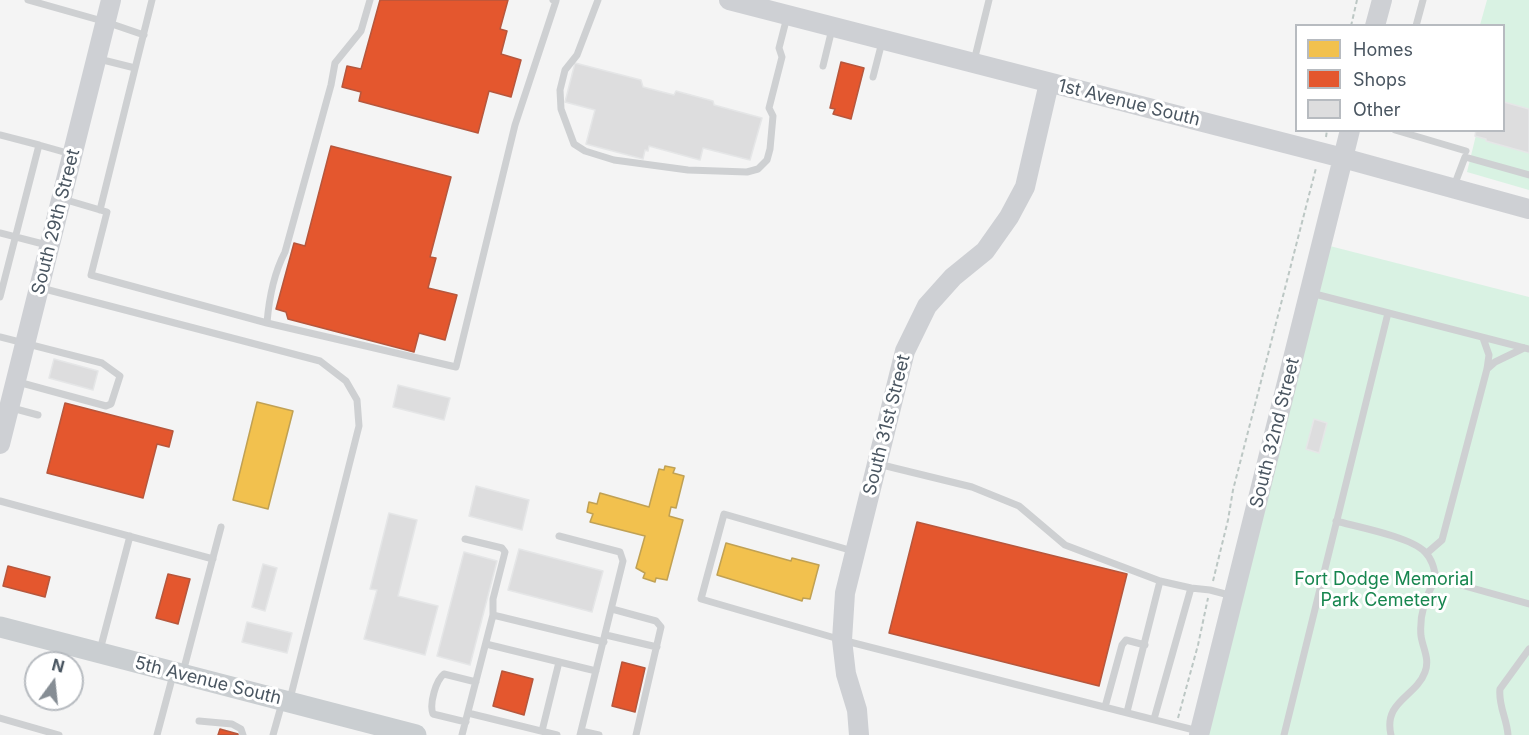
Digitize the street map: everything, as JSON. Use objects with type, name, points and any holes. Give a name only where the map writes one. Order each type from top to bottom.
[{"type":"main road","name":"5th Avenue South","points":[[0,627],[56,651]]},
{"type":"main road","name":"5th Avenue South","points":[[84,653],[99,653],[416,735]]},
{"type":"street","name":"South 29th Street","points":[[0,444],[111,0]]},
{"type":"street","points":[[1376,24],[1382,0]]},
{"type":"street","name":"1st Avenue South","points":[[741,2],[1343,158],[1529,209]]},
{"type":"street","name":"South 31st Street","points":[[859,735],[856,710],[846,674],[842,639],[845,593],[905,351],[927,306],[953,277],[985,251],[1009,217],[1025,187],[1050,83]]},
{"type":"street","name":"South 32nd Street","points":[[1200,734],[1350,132]]},
{"type":"lane","points":[[28,0],[144,35]]},
{"type":"lane","points":[[100,210],[152,0]]},
{"type":"lane","points":[[267,323],[270,293],[285,252],[335,63],[361,31],[370,0]]},
{"type":"lane","points":[[61,199],[107,212],[91,275],[267,323],[456,367],[515,125],[556,2],[553,0]]},
{"type":"lane","points":[[598,0],[577,55],[565,70],[560,90],[561,109],[574,144],[585,151],[614,160],[688,170],[747,172],[758,169],[767,160],[773,117],[769,108],[782,57],[779,48],[787,15]]},
{"type":"lane","points":[[973,63],[989,0]]},
{"type":"lane","points":[[1417,24],[1423,0]]},
{"type":"lane","points":[[823,66],[833,27]]},
{"type":"lane","points":[[873,77],[883,40]]},
{"type":"lane","points":[[97,58],[135,68]]},
{"type":"lane","points":[[1402,132],[1466,151]]},
{"type":"lane","points":[[0,135],[73,154]]},
{"type":"lane","points":[[0,297],[39,145]]},
{"type":"lane","points":[[1453,189],[1465,157],[1529,175]]},
{"type":"lane","points":[[0,233],[50,245]]},
{"type":"lane","points":[[39,288],[320,361],[346,381],[357,400],[359,426],[286,701],[273,735]]},
{"type":"lane","points":[[1310,293],[1527,348]]},
{"type":"lane","points":[[1284,735],[1388,313]]},
{"type":"lane","points":[[0,337],[102,363],[120,376],[111,404],[106,406],[16,381]]},
{"type":"lane","points":[[1427,553],[1442,540],[1487,369],[1489,355],[1483,338]]},
{"type":"lane","points":[[1487,369],[1495,362],[1527,348]]},
{"type":"lane","points":[[9,408],[38,415]]},
{"type":"lane","points":[[877,464],[972,487],[1019,506],[1065,545],[1160,581],[1234,597]]},
{"type":"lane","points":[[0,501],[213,559]]},
{"type":"lane","points":[[855,552],[724,514],[701,599],[842,639],[1154,719],[1200,734]]},
{"type":"lane","points":[[1336,522],[1418,546],[1427,553],[1433,565],[1436,578],[1420,615],[1421,638],[1427,664],[1424,675],[1390,715],[1391,735]]},
{"type":"lane","points":[[157,735],[178,673],[221,527]]},
{"type":"lane","points":[[99,653],[130,536]]},
{"type":"lane","points":[[559,537],[620,552],[623,561],[580,733],[599,735]]},
{"type":"lane","points":[[462,735],[493,615],[493,599],[505,552],[502,548],[465,539]]},
{"type":"lane","points":[[1436,578],[1529,604]]},
{"type":"lane","points":[[1127,712],[1160,581]]},
{"type":"lane","points":[[1154,719],[1191,588]]},
{"type":"lane","points":[[612,609],[656,621],[661,627],[636,735]]},
{"type":"lane","points":[[493,615],[657,647]]},
{"type":"lane","points":[[1106,707],[1122,645],[1126,640],[1145,645]]},
{"type":"lane","points":[[486,644],[596,671]]},
{"type":"lane","points":[[1508,735],[1502,714],[1500,689],[1529,649]]},
{"type":"lane","points":[[542,731],[559,662]]},
{"type":"lane","points":[[466,722],[433,714],[431,708],[439,678],[444,674],[476,682]]},
{"type":"lane","points":[[468,712],[557,735]]},
{"type":"lane","points":[[0,718],[59,735]]},
{"type":"lane","points":[[200,721],[232,724],[241,729],[243,735]]},
{"type":"path","points":[[1351,24],[1357,0]]},
{"type":"path","points":[[1176,725],[1228,520],[1233,490],[1326,132]]},
{"type":"green space","points":[[1487,0],[1529,0],[1529,190],[1467,172],[1477,132],[1505,132],[1505,24],[1480,24]]},
{"type":"green space","name":"Fort Dodge Memorial Park Cemetery","points":[[1322,244],[1529,297],[1529,735],[1199,735]]},
{"type":"building: Homes","points":[[257,402],[293,411],[268,509],[233,500]]},
{"type":"building: Homes","points":[[665,466],[675,468],[673,473],[684,476],[676,508],[671,507],[669,516],[683,520],[667,580],[656,578],[655,582],[643,578],[645,573],[636,568],[645,536],[590,522],[593,514],[587,512],[589,502],[597,504],[600,493],[649,507],[659,469],[664,470]]},
{"type":"building: Homes","points":[[726,543],[791,561],[792,558],[819,565],[810,599],[803,598],[802,601],[717,575]]},
{"type":"building: Shops","points":[[380,0],[508,0],[500,29],[507,31],[501,54],[521,60],[511,97],[489,91],[478,133],[359,101],[361,92],[342,87],[347,66],[361,69]]},
{"type":"building: Shops","points":[[841,62],[864,68],[851,119],[833,114],[835,109],[830,108]]},
{"type":"building: Shops","points":[[331,146],[451,177],[430,257],[436,258],[428,288],[457,295],[445,340],[419,333],[414,352],[288,319],[286,312],[276,309],[294,243],[305,246]]},
{"type":"building: Shops","points":[[65,403],[173,431],[169,447],[157,444],[143,498],[47,473]]},
{"type":"building: Shops","points":[[917,522],[1127,574],[1099,686],[889,633]]},
{"type":"building: Shops","points":[[8,566],[50,577],[45,597],[3,586]]},
{"type":"building: Shops","points":[[168,574],[190,579],[178,624],[156,618]]},
{"type":"building: Shops","points":[[622,662],[645,668],[635,712],[612,706]]},
{"type":"building: Shops","points":[[502,671],[533,679],[524,715],[493,706]]},
{"type":"building: Shops","points":[[220,729],[238,734],[238,735],[218,735]]},
{"type":"building: Other","points":[[575,63],[641,80],[643,87],[674,95],[676,91],[713,101],[714,105],[762,118],[750,160],[703,148],[700,160],[649,146],[648,151],[645,150],[643,159],[586,144],[595,110],[565,102]]},
{"type":"building: Other","points":[[1505,102],[1529,109],[1529,153],[1475,136],[1476,132],[1505,132]]},
{"type":"building: Other","points":[[54,359],[98,371],[93,390],[49,378]]},
{"type":"building: Other","points":[[398,385],[450,398],[444,420],[393,407]]},
{"type":"building: Other","points":[[1314,419],[1327,423],[1319,453],[1306,449]]},
{"type":"building: Other","points":[[476,486],[529,500],[522,530],[469,516]]},
{"type":"building: Other","points":[[389,513],[417,520],[398,596],[438,606],[425,655],[364,639],[377,590],[370,589]]},
{"type":"building: Other","points":[[519,549],[603,571],[592,612],[508,590]]},
{"type":"building: Other","points":[[464,552],[497,561],[470,665],[437,656]]},
{"type":"building: Other","points":[[263,564],[277,568],[265,611],[252,607]]},
{"type":"building: Other","points":[[247,622],[292,633],[287,653],[242,642]]}]
